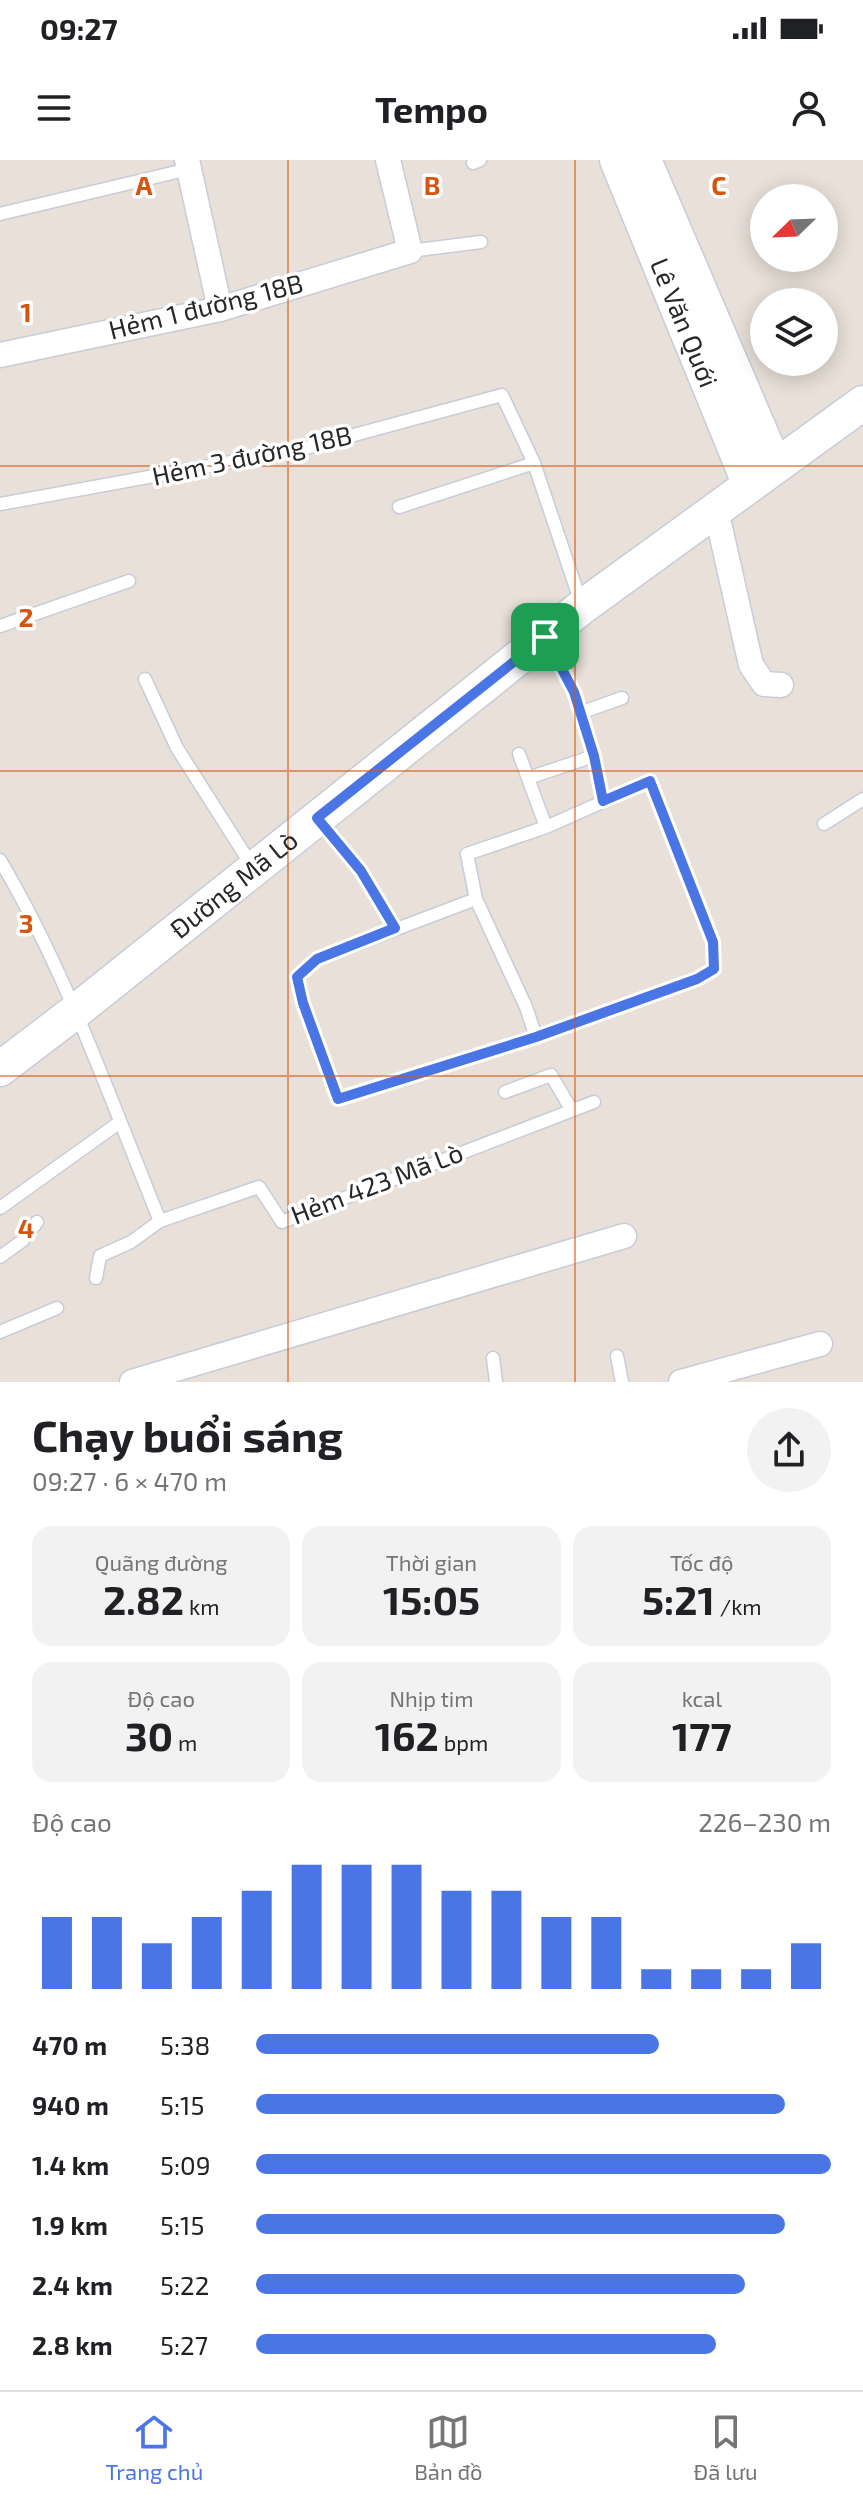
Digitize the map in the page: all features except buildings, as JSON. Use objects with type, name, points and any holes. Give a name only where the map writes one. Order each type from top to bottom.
[{"type":"main road","name":"Lê Văn Quới","points":[[617,160],[762,475]]},
{"type":"main road","name":"Lê Văn Quới","points":[[644,160],[762,475]]},
{"type":"main road","name":"Đường Mã Lò","points":[[0,1069],[582,607],[863,403]]},
{"type":"street","points":[[388,160],[410,251]]},
{"type":"street","points":[[188,164],[220,309]]},
{"type":"street","name":"Hẻm 1 đường 18B","points":[[0,355],[220,309],[410,251]]},
{"type":"street","points":[[716,510],[751,665],[764,684],[781,685]]},
{"type":"street","points":[[132,1382],[624,1236]]},
{"type":"street","points":[[681,1382],[820,1344]]},
{"type":"lane","points":[[0,214],[188,164]]},
{"type":"lane","points":[[410,251],[481,242]]},
{"type":"lane","name":"Hẻm 3 đường 18B","points":[[0,504],[302,449],[502,395],[534,463]]},
{"type":"lane","points":[[399,507],[534,463],[582,607]]},
{"type":"lane","points":[[0,626],[129,581]]},
{"type":"lane","points":[[545,637],[574,692],[594,756],[603,801]]},
{"type":"lane","points":[[145,679],[184,760],[253,869]]},
{"type":"lane","points":[[580,713],[622,698]]},
{"type":"lane","points":[[519,754],[546,827]]},
{"type":"lane","points":[[528,778],[594,756]]},
{"type":"lane","points":[[476,899],[317,959],[297,977],[303,1003],[338,1099],[536,1037],[697,979],[714,969],[713,942],[650,781],[546,827],[467,854],[476,899],[526,1007],[536,1037]]},
{"type":"lane","points":[[824,824],[863,799]]},
{"type":"lane","points":[[317,818],[361,871],[395,928]]},
{"type":"lane","points":[[0,860],[26,904],[76,1011],[160,1221],[131,1242],[100,1256],[96,1278]]},
{"type":"lane","points":[[505,1092],[551,1075],[571,1109]]},
{"type":"lane","name":"Hẻm 423 Mã Lò","points":[[160,1221],[259,1187],[282,1222],[594,1102]]},
{"type":"lane","points":[[0,1208],[120,1122]]},
{"type":"lane","points":[[0,1257],[22,1241],[37,1222]]},
{"type":"lane","points":[[0,1332],[57,1308]]},
{"type":"lane","points":[[617,1356],[622,1382]]},
{"type":"lane","points":[[493,1358],[496,1382]]},
{"type":"route","points":[[545,637],[574,692],[594,756],[603,801],[650,781],[713,942],[714,969],[697,979],[536,1037],[338,1099],[303,1003],[297,977],[317,959],[395,928],[361,871],[317,818],[545,637]]}]
